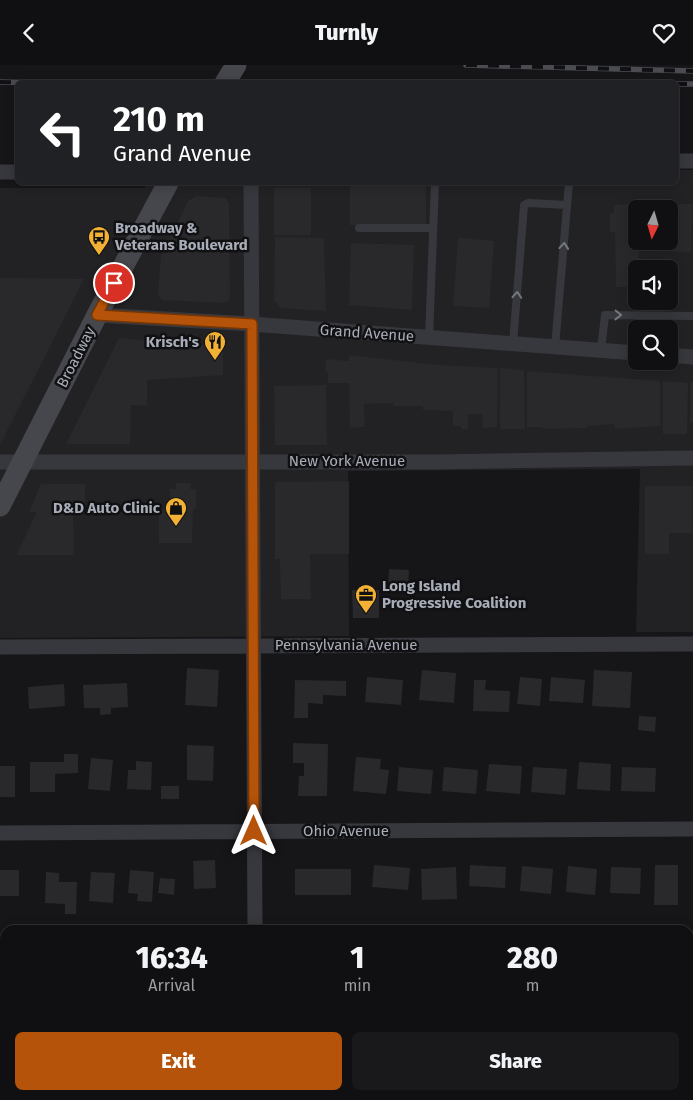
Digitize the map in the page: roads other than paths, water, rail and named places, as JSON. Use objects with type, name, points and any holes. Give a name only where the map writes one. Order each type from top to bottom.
[{"type":"main road","points":[[227,80],[236,65]]},
{"type":"main road","name":"Broadway","points":[[0,506],[97,315],[167,185]]},
{"type":"street","points":[[679,161],[693,161]]},
{"type":"street","points":[[0,172],[15,172]]},
{"type":"street","points":[[251,185],[255,925]]},
{"type":"street","name":"Grand Avenue","points":[[97,315],[252,324],[628,352]]},
{"type":"street","points":[[678,356],[693,357]]},
{"type":"street","name":"New York Avenue","points":[[0,462],[434,462],[693,458]]},
{"type":"street","name":"Pennsylvania Avenue","points":[[0,647],[693,644]]},
{"type":"street","name":"Ohio Avenue","points":[[0,833],[693,829]]},
{"type":"lane","points":[[429,338],[435,185]]},
{"type":"lane","points":[[555,347],[569,185]]},
{"type":"lane","points":[[513,344],[524,205],[528,203],[567,205]]},
{"type":"lane","points":[[359,227],[433,228]]},
{"type":"lane","points":[[601,350],[605,315],[693,316]]},
{"type":"railway","points":[[466,65],[693,71]]},
{"type":"railway","points":[[0,82],[15,82]]},
{"type":"railway","points":[[679,84],[693,84]]},
{"type":"place","name":"Broadway & Veterans Boulevard","points":[[99,256]]},
{"type":"place","name":"Krisch's","points":[[215,361]]},
{"type":"place","name":"D&D Auto Clinic","points":[[176,527]]},
{"type":"place","name":"Long Island Progressive Coalition","points":[[366,614]]}]
